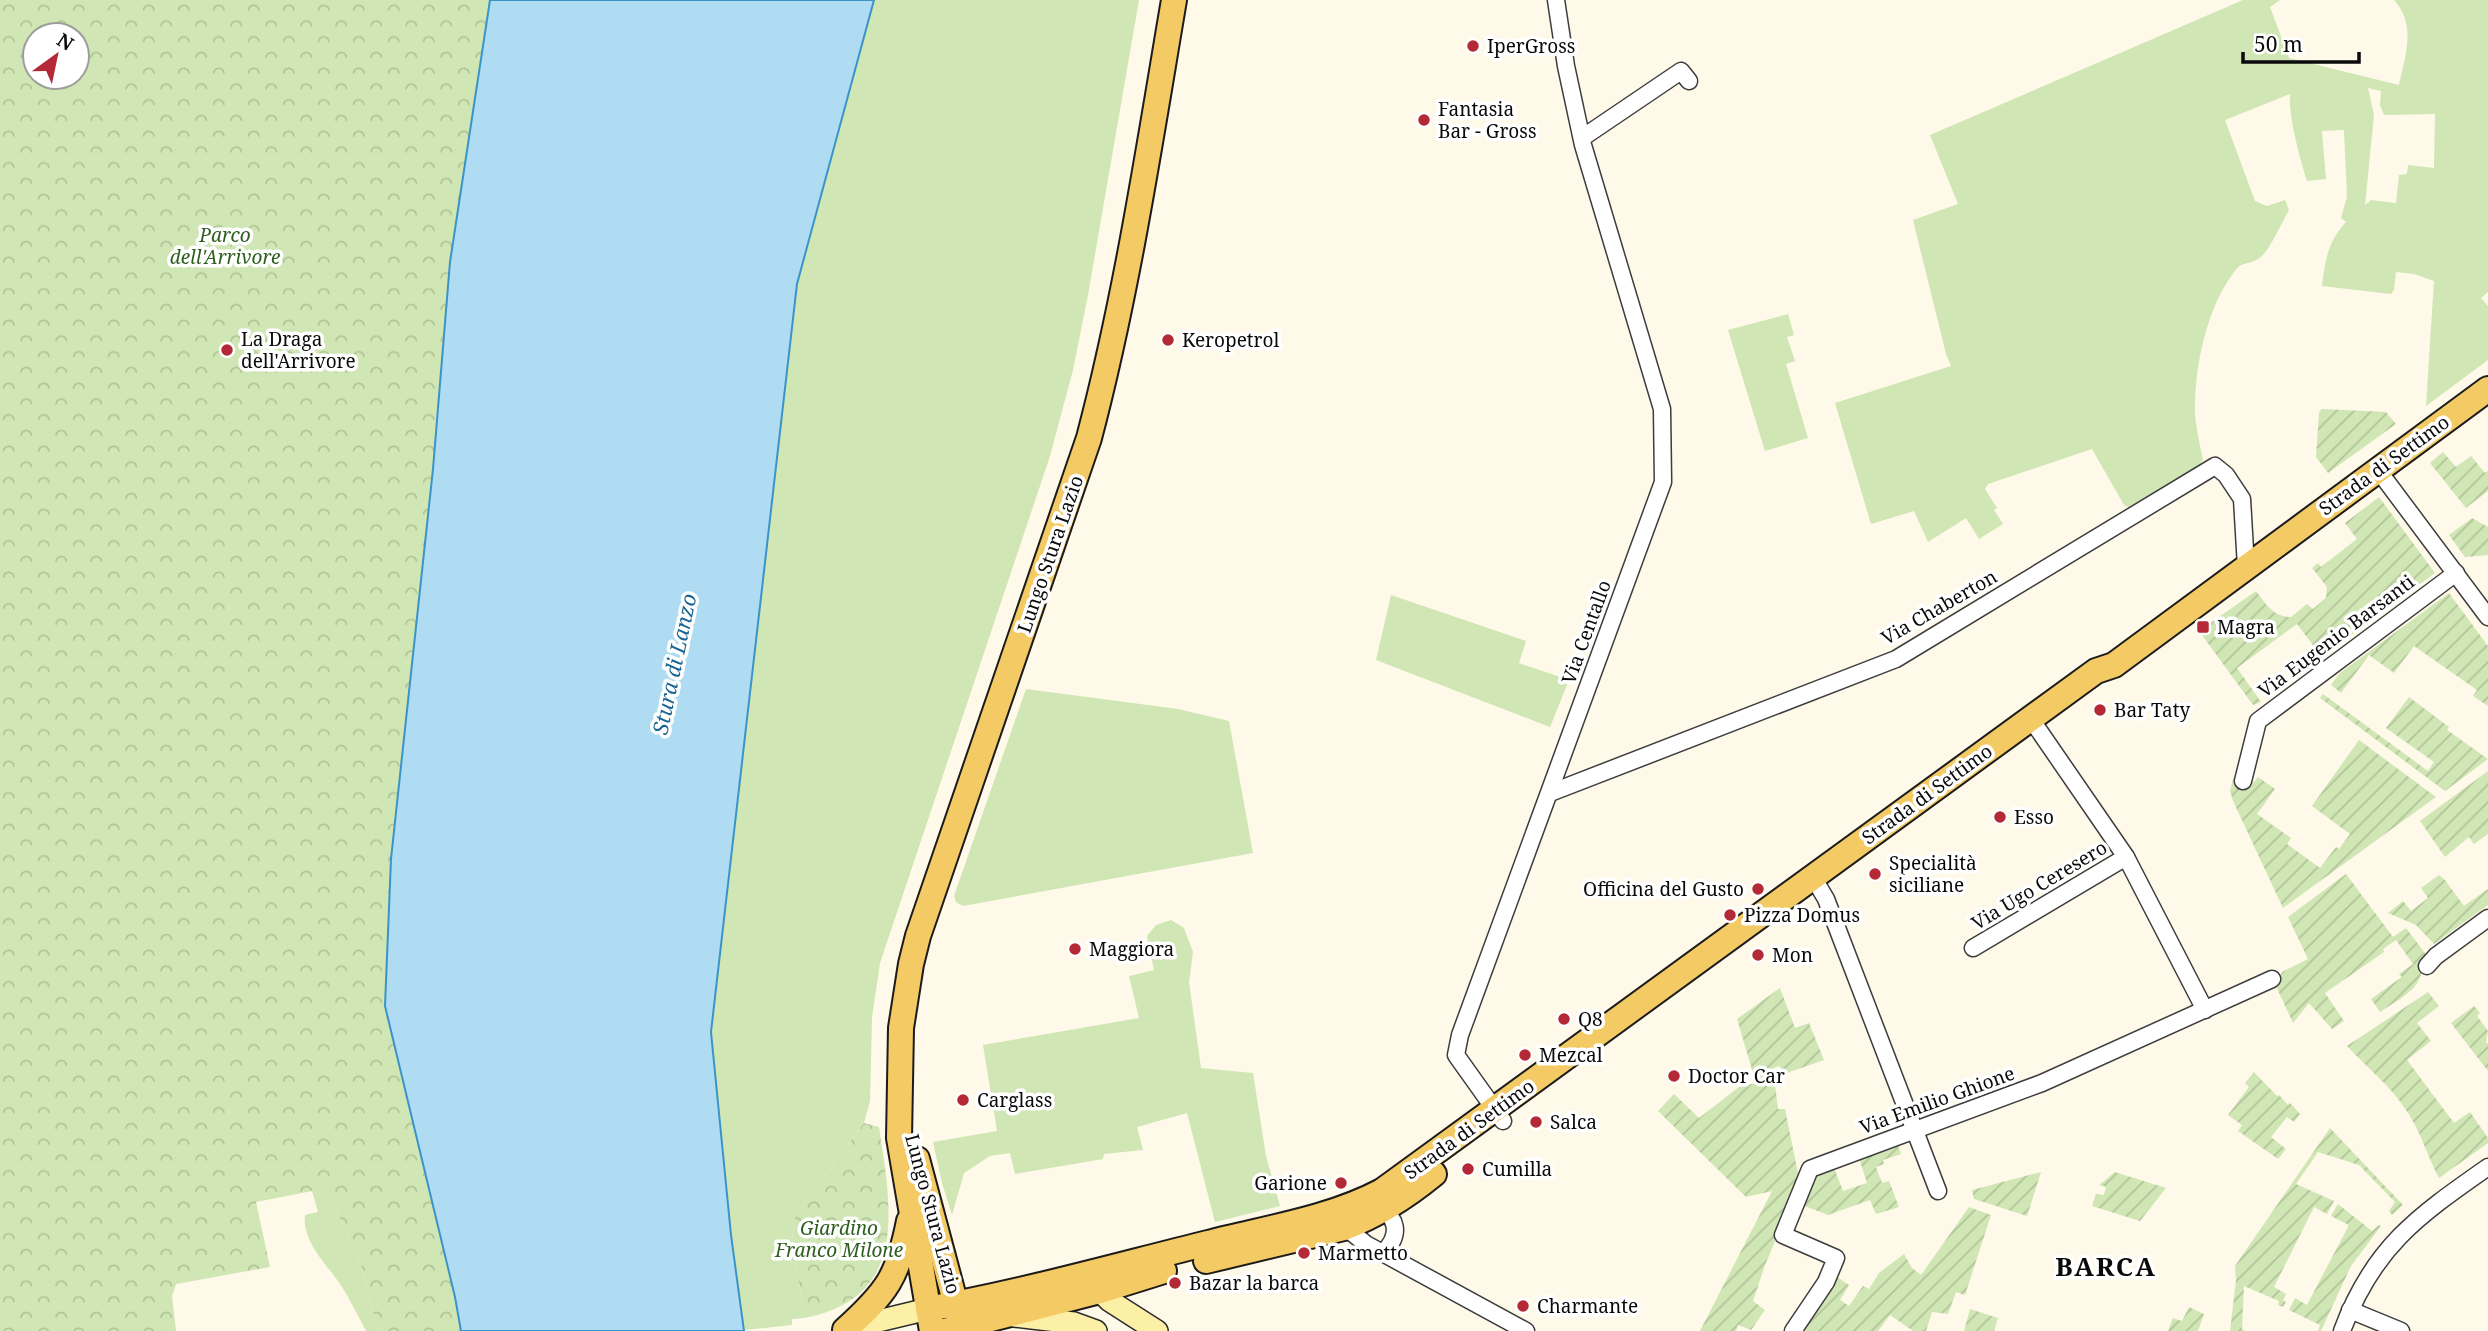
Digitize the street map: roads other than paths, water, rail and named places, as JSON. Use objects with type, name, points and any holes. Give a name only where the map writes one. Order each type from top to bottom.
[{"type":"main road","name":"Lungo Stura Lazio","points":[[930,1320],[899,1138],[901,1028],[911,964],[918,936],[1089,438],[1108,365],[1174,0]]},
{"type":"main road","name":"Strada di Settimo","points":[[1091,1283],[1140,1277],[1337,1220],[1358,1204],[1378,1203],[1408,1173],[1499,1115],[2034,724],[2096,671],[2114,665],[2488,389]]},
{"type":"main road","name":"Lungo Stura Lazio","points":[[900,1098],[912,1132],[956,1323]]},
{"type":"main road","points":[[842,1330],[865,1312],[888,1285],[898,1267],[911,1210]]},
{"type":"main road","name":"Strada di Settimo","points":[[1091,1283],[1337,1220]]},
{"type":"main road","points":[[1138,1321],[1130,1301],[1140,1277]]},
{"type":"main road","points":[[842,1330],[930,1320],[956,1323],[1008,1315],[1091,1283]]},
{"type":"main road","points":[[956,1323],[996,1296],[1091,1283],[1138,1321],[1157,1331]]},
{"type":"main road","points":[[1008,1315],[1074,1323],[1096,1331]]},
{"type":"street","name":"Via Centallo","points":[[1499,1115],[1456,1055],[1460,1035],[1663,482],[1662,409],[1581,138],[1556,0]]},
{"type":"street","points":[[1581,138],[1681,71],[1689,81]]},
{"type":"street","name":"Via Chaberton","points":[[1550,793],[1896,659],[2215,466],[2226,475],[2242,499],[2246,567]]},
{"type":"street","points":[[2378,470],[2488,617]]},
{"type":"street","name":"Via Eugenio Barsanti","points":[[2243,781],[2258,721],[2456,573]]},
{"type":"street","name":"Via Ugo Ceresero","points":[[2034,724],[2126,858],[2205,1010]]},
{"type":"street","name":"Via Ugo Ceresero","points":[[1973,948],[2126,858]]},
{"type":"street","points":[[1816,883],[1828,903],[1938,1191]]},
{"type":"street","points":[[2427,966],[2436,956],[2488,918]]},
{"type":"street","name":"Via Emilio Ghione","points":[[1793,1331],[1826,1282],[1836,1258],[1783,1235],[1810,1169],[2042,1083],[2272,979]]},
{"type":"street","points":[[2342,1331],[2362,1286],[2402,1232],[2431,1207],[2488,1167]]},
{"type":"street","points":[[1378,1203],[1393,1221],[1394,1238],[1383,1253]]},
{"type":"street","points":[[1337,1220],[1383,1253],[1526,1331]]},
{"type":"street","points":[[2350,1310],[2402,1331]]},
{"type":"water","name":"Stura di Lanzo","points":[[490,0],[874,0],[797,284],[711,1032],[731,1235],[744,1331],[461,1331],[385,1006],[391,859],[433,469],[450,262]]},
{"type":"place","name":"IperGross","points":[[1473,46]]},
{"type":"place","name":"Fantasia Bar - Gross","points":[[1424,120]]},
{"type":"place","name":"Keropetrol","points":[[1168,340]]},
{"type":"place","name":"La Draga dell'Arrivore","points":[[227,350]]},
{"type":"place","name":"Magra","points":[[2203,627]]},
{"type":"place","name":"Bar Taty","points":[[2100,710]]},
{"type":"place","name":"Esso","points":[[2000,817]]},
{"type":"place","name":"Specialità siciliane","points":[[1875,874]]},
{"type":"place","name":"Officina del Gusto","points":[[1758,889]]},
{"type":"place","name":"Pizza Domus","points":[[1730,915]]},
{"type":"place","name":"Maggiora","points":[[1075,949]]},
{"type":"place","name":"Mon","points":[[1758,955]]},
{"type":"place","name":"Q8","points":[[1564,1019]]},
{"type":"place","name":"Mezcal","points":[[1525,1055]]},
{"type":"place","name":"Doctor Car","points":[[1674,1076]]},
{"type":"place","name":"Carglass","points":[[963,1100]]},
{"type":"place","name":"Salca","points":[[1536,1122]]},
{"type":"place","name":"Cumilla","points":[[1468,1169]]},
{"type":"place","name":"Garione","points":[[1341,1183]]},
{"type":"place","name":"Marmetto","points":[[1304,1253]]},
{"type":"place","name":"Bazar la barca","points":[[1175,1283]]},
{"type":"place","name":"Charmante","points":[[1523,1306]]},
{"type":"district","name":"BARCA","points":[[2106,1266]]},
{"type":"park label","name":"Parco dell'Arrivore","points":[[225,246]]},
{"type":"park label","name":"Giardino Franco Milone","points":[[839,1239]]}]
